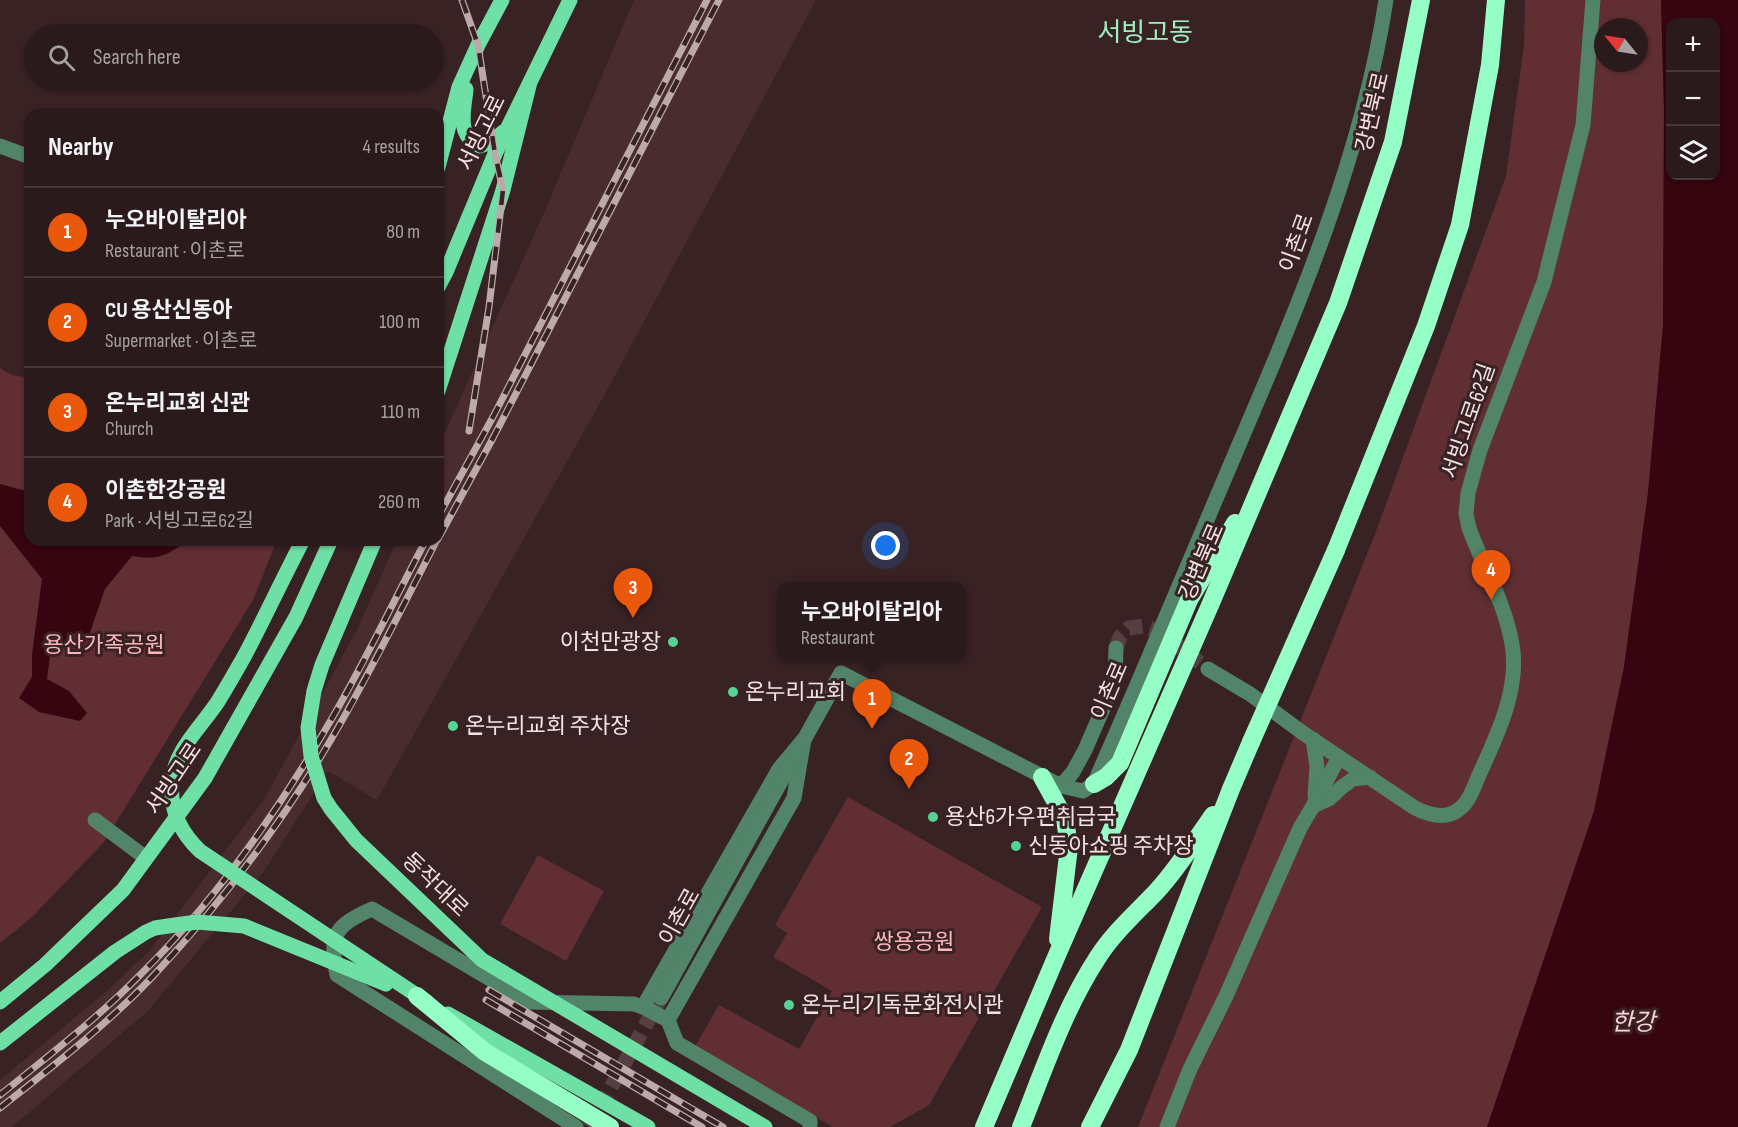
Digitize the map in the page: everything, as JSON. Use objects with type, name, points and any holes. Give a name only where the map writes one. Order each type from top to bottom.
[{"type":"highway","name":"강변북로","points":[[984,1127],[1338,303],[1393,142],[1421,0]]},
{"type":"highway","points":[[1491,0],[1495,23]]},
{"type":"highway","points":[[1100,1127],[1231,789],[1336,550],[1426,326],[1460,225],[1490,65],[1496,0]]},
{"type":"highway","points":[[1094,784],[1106,777],[1120,762],[1189,600],[1269,465]]},
{"type":"highway","points":[[1042,777],[1065,819],[1069,847],[1057,955]]},
{"type":"highway","points":[[1021,1127],[1057,1036],[1080,986],[1100,955],[1128,920],[1180,863],[1231,789]]},
{"type":"highway","points":[[417,996],[485,1052],[610,1127]]},
{"type":"highway","points":[[1090,1127],[1129,1050]]},
{"type":"main road","name":"서빙고로","points":[[444,144],[459,87],[502,0]]},
{"type":"main road","name":"서빙고로","points":[[444,276],[483,181],[570,0]]},
{"type":"main road","points":[[468,67],[463,124],[469,140],[479,146],[493,142],[509,126]]},
{"type":"main road","points":[[444,372],[503,190],[530,86]]},
{"type":"main road","points":[[300,546],[245,654],[217,703],[181,752],[172,779],[173,805],[184,834],[200,851],[417,996],[648,1127]]},
{"type":"main road","name":"서빙고로","points":[[0,1002],[45,965],[123,890],[205,778],[296,617],[328,546]]},
{"type":"main road","name":"동작대로","points":[[372,546],[322,665],[314,691],[308,728],[311,756],[321,791],[331,809],[356,840],[482,960],[765,1127]]},
{"type":"main road","points":[[0,1042],[115,952],[155,928],[191,922],[248,928],[417,996]]},
{"type":"street","name":"이촌로","points":[[661,998],[841,673],[1061,786],[1083,791],[1094,784],[1300,300],[1332,213],[1359,124],[1381,32],[1386,0]]},
{"type":"street","name":"서빙고로62길","points":[[1208,669],[1250,694],[1415,808],[1437,816],[1449,815],[1459,810],[1468,799],[1504,712],[1510,694],[1513,668],[1512,645],[1504,613],[1469,528],[1466,514],[1468,493],[1480,450],[1544,282],[1583,125],[1593,0]]},
{"type":"street","points":[[0,147],[24,155]]},
{"type":"street","points":[[1061,786],[1073,772],[1085,750],[1115,681],[1116,648]]},
{"type":"street","points":[[1308,736],[1317,767],[1317,787],[1313,806]]},
{"type":"street","points":[[643,1007],[779,769],[804,739]]},
{"type":"street","points":[[668,1020],[794,798],[804,739]]},
{"type":"street","points":[[1167,1127],[1190,1069],[1226,996],[1300,828],[1339,757]]},
{"type":"street","points":[[1313,806],[1329,799],[1353,779],[1370,777]]},
{"type":"street","points":[[95,820],[146,858]]},
{"type":"street","points":[[574,1126],[337,975],[333,953],[336,931],[351,918],[372,909],[530,1002],[634,1004],[643,1007],[668,1020],[677,1043],[810,1121],[810,1127]]},
{"type":"shaded area","points":[[634,0],[816,0],[610,385],[377,800],[328,771],[262,874],[148,1011],[12,1127],[0,1127],[0,1080],[109,989],[150,950],[263,801],[358,628],[394,546],[444,546],[444,435],[543,215]]},
{"type":"green space","points":[[1525,0],[1661,0],[1664,110],[1663,326],[1648,493],[1624,667],[1594,811],[1487,1127],[1138,1127],[1375,534],[1506,176],[1524,45]]},
{"type":"green space","name":"용산가족공원","points":[[0,368],[12,375],[24,377],[24,546],[275,546],[253,600],[104,842],[32,917],[0,943]]},
{"type":"green space","name":"쌍용공원","points":[[848,797],[1042,907],[929,1105],[890,1127],[833,1127],[694,1048],[719,1005],[799,1049],[832,991],[773,957],[787,933],[775,925]]},
{"type":"green space","points":[[538,855],[604,891],[566,961],[500,924]]},
{"type":"water","name":"한강","points":[[1661,0],[1738,0],[1738,1127],[1487,1127],[1594,811],[1624,667],[1648,493],[1663,326],[1664,110]]},
{"type":"water","points":[[0,484],[24,490],[24,546],[180,546],[160,556],[148,558],[132,556],[105,589],[87,641],[77,631],[50,656],[47,679],[69,691],[87,713],[80,721],[39,712],[19,698],[32,677],[32,654],[42,579],[0,526]]},
{"type":"tunnel","points":[[1116,648],[1120,637],[1129,628],[1143,626],[1158,631],[1208,669]]},
{"type":"tunnel","points":[[589,1127],[659,1001]]},
{"type":"railway","points":[[462,0],[478,45],[503,190],[489,307],[469,431]]},
{"type":"railway","points":[[444,506],[494,415],[707,0]]},
{"type":"railway","points":[[444,528],[493,438],[719,0]]},
{"type":"railway","points":[[0,1095],[125,990],[169,946],[220,885],[290,788],[311,754],[368,653],[423,546]]},
{"type":"railway","points":[[0,1108],[118,1011],[178,949],[246,866],[288,808],[341,722],[434,546]]},
{"type":"railway","points":[[489,990],[723,1127]]},
{"type":"railway","points":[[486,1000],[702,1127]]},
{"type":"place","name":"이촌한강공원","points":[[1491,600]]},
{"type":"place","name":"온누리교회 신관","points":[[633,618]]},
{"type":"place","name":"이천만광장","points":[[673,642]]},
{"type":"place","name":"온누리교회","points":[[733,692]]},
{"type":"place","name":"온누리교회 주차장","points":[[453,726]]},
{"type":"place","name":"누오바이탈리아","points":[[872,729]]},
{"type":"place","name":"CU 용산신동아","points":[[909,789]]},
{"type":"place","name":"용산6가우편취급국","points":[[933,817]]},
{"type":"place","name":"신동아쇼핑 주차장","points":[[1016,846]]},
{"type":"place","name":"온누리기독문화전시관","points":[[789,1005]]},
{"type":"district","name":"서빙고동","points":[[1145,33]]}]
